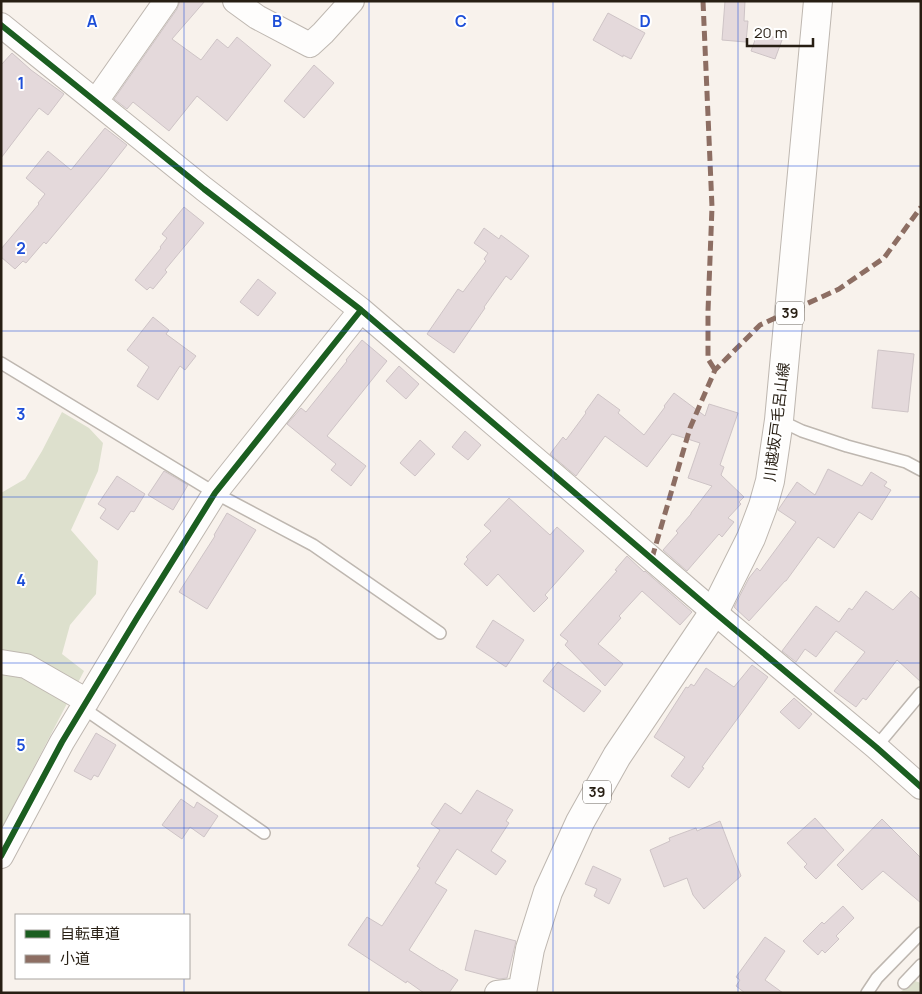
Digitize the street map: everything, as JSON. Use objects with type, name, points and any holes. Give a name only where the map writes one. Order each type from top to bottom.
[{"type":"main road","name":"川越坂戸毛呂山線","points":[[514,992],[548,892],[580,822],[617,756],[714,612],[751,538],[763,506],[773,466],[779,420],[818,1]]},
{"type":"street","points":[[96,101],[166,1]]},
{"type":"street","points":[[235,1],[257,17],[310,45],[352,1]]},
{"type":"street","points":[[1,25],[204,189],[361,310],[921,787]]},
{"type":"street","points":[[1,856],[62,742],[215,493],[361,310]]},
{"type":"street","points":[[1,662],[26,666],[85,704]]},
{"type":"lane","points":[[1,363],[215,493],[313,545],[440,633]]},
{"type":"lane","points":[[779,420],[802,431],[847,446],[906,462],[921,470]]},
{"type":"lane","points":[[876,747],[921,693]]},
{"type":"lane","points":[[85,704],[264,833]]},
{"type":"lane","points":[[867,993],[878,978],[921,933]]},
{"type":"lane","points":[[904,983],[921,965]]},
{"type":"green space","points":[[62,412],[89,428],[103,443],[98,471],[71,530],[98,561],[96,594],[70,625],[62,654],[84,671],[1,830],[1,493],[25,479]]},
{"type":"green space","points":[[915,981],[921,983],[921,993],[899,993]]},
{"type":"building","points":[[180,1],[205,1],[172,39],[201,60],[217,39],[228,48],[237,37],[271,65],[227,121],[197,96],[169,131],[133,102],[127,109],[114,99],[177,9]]},
{"type":"building","points":[[725,1],[745,1],[744,21],[748,21],[746,42],[722,40]]},
{"type":"building","points":[[608,13],[645,33],[631,59],[623,55],[623,57],[593,40]]},
{"type":"building","points":[[758,32],[782,40],[775,59],[751,51]]},
{"type":"building","points":[[12,53],[31,70],[64,94],[48,115],[39,108],[1,158],[1,65]]},
{"type":"building","points":[[314,65],[334,83],[304,118],[284,101]]},
{"type":"building","points":[[105,128],[127,145],[46,244],[44,242],[26,263],[23,261],[15,269],[1,257],[1,249],[39,204],[45,194],[26,178],[48,151],[71,170]]},
{"type":"building","points":[[184,207],[204,223],[165,270],[167,272],[153,289],[150,287],[147,290],[135,280],[161,248],[167,238],[162,234]]},
{"type":"building","points":[[484,228],[499,239],[501,235],[529,256],[511,280],[506,276],[454,353],[427,334],[458,289],[463,292],[486,261],[484,259],[488,253],[474,243]]},
{"type":"building","points":[[258,279],[276,293],[258,316],[240,302]]},
{"type":"building","points":[[153,317],[169,330],[166,334],[196,356],[185,370],[180,366],[158,400],[137,386],[149,367],[127,350]]},
{"type":"building","points":[[362,340],[387,361],[327,436],[366,466],[351,486],[331,470],[336,464],[287,424],[301,408],[306,412]]},
{"type":"building","points":[[878,350],[914,354],[908,412],[872,408]]},
{"type":"building","points":[[399,366],[419,384],[406,399],[386,381]]},
{"type":"building","points":[[674,393],[705,416],[709,404],[738,413],[720,465],[724,467],[721,475],[744,497],[739,502],[741,504],[728,518],[734,522],[722,537],[719,534],[687,571],[663,550],[678,533],[676,531],[712,486],[688,478],[700,443],[672,434],[647,467],[605,436],[576,476],[550,454],[563,437],[566,440],[598,394],[620,410],[618,413],[644,435]]},
{"type":"building","points":[[465,431],[481,445],[468,460],[452,447]]},
{"type":"building","points":[[420,440],[435,454],[415,476],[400,463]]},
{"type":"building","points":[[828,469],[862,486],[871,472],[887,482],[884,486],[891,490],[872,520],[859,512],[834,548],[818,537],[786,581],[749,621],[734,607],[749,578],[757,568],[760,571],[796,522],[778,510],[797,482],[815,495]]},
{"type":"building","points":[[164,471],[188,485],[173,510],[148,495]]},
{"type":"building","points":[[117,476],[145,494],[134,512],[131,511],[118,530],[100,518],[106,509],[98,504]]},
{"type":"building","points":[[509,498],[550,535],[557,527],[584,551],[545,595],[548,598],[534,612],[498,574],[487,586],[464,564],[468,559],[466,557],[491,531],[484,525]]},
{"type":"building","points":[[227,513],[256,530],[207,609],[179,592],[215,536]]},
{"type":"building","points":[[627,556],[692,612],[680,625],[642,591],[619,616],[621,618],[598,644],[623,664],[605,686],[565,645],[568,641],[560,635],[617,571],[615,570]]},
{"type":"building","points":[[866,591],[893,610],[911,591],[921,600],[921,682],[897,660],[866,700],[863,698],[856,707],[834,691],[865,652],[836,631],[816,657],[805,649],[796,662],[782,651],[816,606],[839,622],[849,608],[852,610]]},
{"type":"building","points":[[493,620],[524,640],[506,667],[476,647]]},
{"type":"building","points":[[558,662],[601,691],[584,712],[543,681]]},
{"type":"building","points":[[752,665],[768,677],[702,767],[704,768],[689,788],[671,776],[685,757],[654,737],[686,687],[688,688],[691,684],[694,686],[706,668],[734,687]]},
{"type":"building","points":[[794,698],[812,714],[799,729],[780,712]]},
{"type":"building","points":[[96,733],[116,745],[98,777],[94,775],[91,780],[74,771]]},
{"type":"building","points":[[477,790],[513,810],[506,821],[509,823],[491,851],[506,861],[496,875],[457,849],[435,883],[447,890],[409,950],[458,980],[449,993],[424,993],[348,945],[367,917],[382,926],[420,868],[417,866],[440,830],[431,824],[445,803],[461,814]]},
{"type":"building","points":[[181,799],[194,808],[197,802],[218,816],[204,837],[190,827],[182,839],[162,825]]},
{"type":"building","points":[[815,818],[844,850],[816,879],[804,867],[807,864],[787,843]]},
{"type":"building","points":[[882,819],[921,858],[921,903],[883,871],[862,890],[837,865]]},
{"type":"building","points":[[720,821],[741,876],[704,909],[693,895],[687,878],[664,887],[650,850],[670,841],[669,838],[696,828],[697,831]]},
{"type":"building","points":[[593,866],[621,879],[609,904],[594,896],[597,889],[585,884]]},
{"type":"building","points":[[843,906],[854,918],[836,936],[839,939],[825,953],[822,950],[818,955],[803,941],[822,922],[824,924]]},
{"type":"building","points":[[475,930],[516,941],[507,978],[499,979],[465,970]]},
{"type":"building","points":[[765,937],[785,951],[765,980],[783,993],[745,993],[736,986],[740,980],[736,977]]},
{"type":"marked path","points":[[703,1],[712,207],[708,359],[715,370]]},
{"type":"marked path","points":[[652,558],[690,428],[715,370],[760,325],[839,289],[884,258],[921,207]]},
{"type":"cycle path","points":[[1,25],[204,189],[361,310],[921,787]]},
{"type":"cycle path","points":[[1,856],[62,742],[215,493],[361,310]]}]
